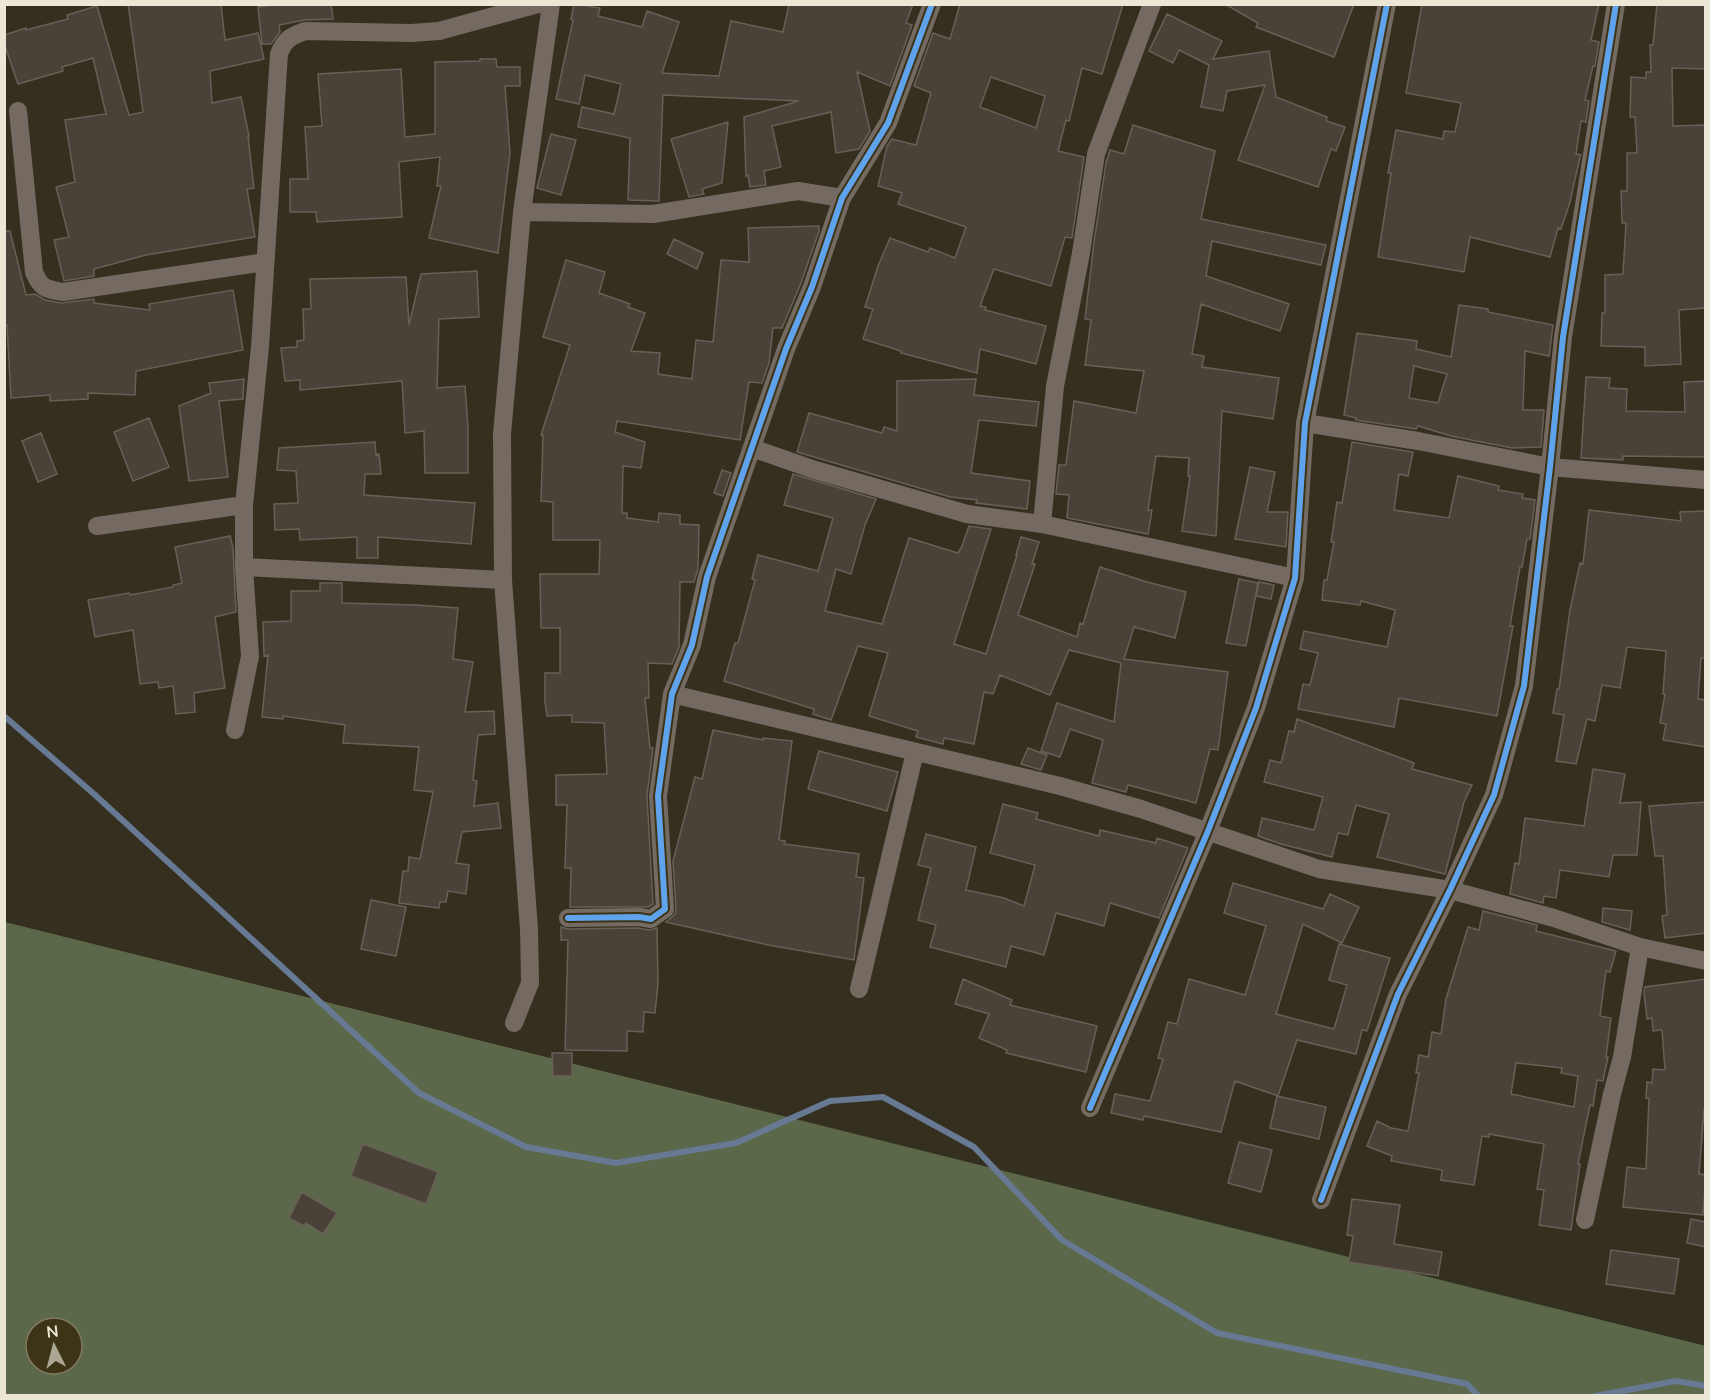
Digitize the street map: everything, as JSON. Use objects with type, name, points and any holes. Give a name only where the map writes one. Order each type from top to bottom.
[{"type":"street","points":[[236,730],[250,656],[244,567],[244,505],[260,347],[279,54],[284,42],[294,35],[305,32],[439,31],[538,4]]},
{"type":"street","points":[[514,1023],[530,983],[529,939],[503,580],[502,434],[522,212],[550,4]]},
{"type":"street","points":[[568,918],[639,917],[651,919],[665,909],[658,796],[672,694],[692,645],[707,577],[786,349],[813,287],[842,198],[888,123],[932,4]]},
{"type":"street","points":[[1042,524],[1055,386],[1081,253],[1096,154],[1152,4]]},
{"type":"street","points":[[1090,1108],[1208,831],[1256,708],[1295,578],[1305,423],[1387,4]]},
{"type":"street","points":[[1321,1200],[1398,994],[1494,795],[1524,686],[1563,338],[1616,4]]},
{"type":"street","points":[[18,111],[34,272],[39,284],[48,289],[63,292],[265,262]]},
{"type":"street","points":[[522,212],[652,214],[798,191],[842,198]]},
{"type":"street","points":[[1305,423],[1418,441],[1550,467],[1706,480]]},
{"type":"street","points":[[752,448],[815,470],[968,514],[1042,524],[1295,578]]},
{"type":"street","points":[[97,526],[244,505]]},
{"type":"street","points":[[244,567],[503,580]]},
{"type":"street","points":[[672,694],[1060,786],[1141,809],[1319,869],[1450,890],[1554,918],[1640,947],[1706,961]]},
{"type":"street","points":[[859,988],[915,752]]},
{"type":"street","points":[[1585,1220],[1622,1057],[1640,947]]},
{"type":"green space","points":[[5,922],[1706,1346],[1705,1396],[5,1396]]},
{"type":"building","points":[[128,4],[221,4],[225,40],[258,33],[264,59],[210,71],[212,103],[241,97],[249,136],[254,188],[247,189],[255,237],[146,255],[94,269],[94,276],[64,281],[54,240],[69,237],[56,187],[75,182],[65,120],[106,114],[93,58],[62,67],[63,71],[18,84],[4,43],[4,35],[68,19],[67,15],[97,6],[129,115],[143,112]]},
{"type":"building","points":[[281,4],[331,4],[333,19],[305,20],[279,25],[280,32],[271,44],[262,44],[258,7]]},
{"type":"building","points":[[574,4],[600,8],[598,16],[642,27],[647,11],[679,22],[662,73],[719,76],[731,21],[783,32],[789,4],[913,4],[906,23],[912,25],[890,86],[857,72],[870,131],[859,149],[836,153],[831,112],[772,126],[781,167],[764,171],[766,185],[750,187],[748,175],[746,176],[744,117],[799,101],[663,95],[659,201],[628,200],[630,138],[578,127],[582,107],[614,114],[621,84],[585,75],[579,104],[556,99],[573,20],[571,19]]},
{"type":"building","points":[[960,4],[1123,4],[1102,74],[1082,68],[1069,121],[1066,120],[1058,151],[1084,157],[1072,238],[1065,237],[1051,286],[994,269],[980,306],[986,307],[985,310],[1046,326],[1036,364],[980,349],[977,373],[901,353],[901,351],[863,339],[873,309],[865,307],[890,238],[928,252],[930,248],[955,258],[966,227],[898,204],[902,193],[878,186],[887,146],[892,139],[916,145],[931,93],[914,86],[933,33],[950,39]],"holes":[[[991,77],[1045,96],[1036,128],[980,107]]]},
{"type":"building","points":[[1225,4],[1354,4],[1334,57],[1256,27],[1258,23]]},
{"type":"building","points":[[1422,4],[1599,4],[1591,40],[1599,42],[1585,100],[1589,101],[1586,122],[1581,121],[1576,154],[1581,155],[1570,202],[1561,229],[1558,228],[1550,257],[1470,237],[1464,272],[1378,257],[1391,173],[1388,173],[1396,130],[1443,139],[1444,131],[1455,132],[1461,103],[1406,93]]},
{"type":"building","points":[[1657,4],[1706,4],[1706,69],[1672,68],[1673,126],[1706,125],[1706,308],[1679,310],[1681,364],[1645,366],[1645,347],[1601,346],[1602,313],[1605,313],[1605,275],[1623,274],[1626,223],[1622,223],[1621,191],[1627,191],[1627,153],[1637,153],[1635,117],[1630,117],[1631,77],[1646,78],[1646,72],[1651,72],[1650,45],[1653,45]]},
{"type":"building","points":[[1167,14],[1222,41],[1213,59],[1269,51],[1276,97],[1327,117],[1326,121],[1345,127],[1336,151],[1331,149],[1318,187],[1238,160],[1265,85],[1227,91],[1223,111],[1201,107],[1209,65],[1179,50],[1173,63],[1149,51]]},
{"type":"building","points":[[480,59],[496,59],[497,67],[520,67],[520,86],[505,86],[510,153],[498,253],[429,238],[441,186],[437,186],[440,157],[399,162],[402,217],[317,222],[316,212],[290,212],[290,179],[308,179],[305,127],[322,126],[318,74],[401,69],[405,137],[435,134],[435,62],[480,61]]},
{"type":"building","points":[[728,122],[722,183],[702,189],[704,194],[689,197],[671,139]]},
{"type":"building","points":[[1133,125],[1215,151],[1201,219],[1326,245],[1321,265],[1212,241],[1206,276],[1289,304],[1280,331],[1201,304],[1192,354],[1204,356],[1202,367],[1279,378],[1273,419],[1222,411],[1216,536],[1182,531],[1190,476],[1188,476],[1189,458],[1156,456],[1148,510],[1152,510],[1148,534],[1067,518],[1069,495],[1056,494],[1059,465],[1066,465],[1074,401],[1136,413],[1144,371],[1085,365],[1091,320],[1085,319],[1106,163],[1110,150],[1124,154]]},
{"type":"building","points":[[551,134],[576,140],[561,195],[537,188]]},
{"type":"building","points":[[819,226],[801,283],[782,328],[773,328],[769,363],[762,383],[749,382],[740,440],[617,421],[615,432],[645,442],[641,468],[623,466],[622,513],[627,513],[627,518],[658,522],[659,513],[680,515],[680,524],[699,525],[698,569],[694,582],[680,582],[679,647],[672,664],[648,663],[649,698],[645,698],[650,748],[653,748],[647,796],[653,904],[648,907],[570,907],[571,868],[565,868],[567,805],[556,805],[556,775],[607,774],[604,723],[572,722],[572,715],[547,716],[545,702],[545,673],[560,673],[560,628],[541,628],[540,574],[599,574],[600,540],[553,540],[553,502],[541,501],[543,435],[541,435],[570,345],[543,337],[566,260],[605,272],[599,293],[630,304],[628,307],[645,313],[631,351],[660,353],[658,374],[692,379],[696,340],[713,342],[721,260],[749,262],[748,228]]},
{"type":"building","points":[[4,231],[10,231],[26,295],[35,294],[45,300],[61,303],[94,299],[94,303],[150,310],[149,304],[233,290],[243,350],[136,371],[135,395],[88,393],[88,399],[50,401],[50,395],[11,398],[7,325],[4,325]]},
{"type":"building","points":[[674,239],[703,253],[697,269],[667,254]]},
{"type":"building","points":[[477,271],[479,317],[439,319],[437,388],[465,386],[468,473],[425,473],[424,431],[405,433],[402,381],[300,390],[300,380],[285,381],[281,348],[297,347],[297,341],[304,340],[303,309],[311,309],[310,279],[406,277],[409,325],[421,274]]},
{"type":"building","points":[[1459,305],[1488,309],[1488,312],[1553,325],[1549,356],[1525,351],[1523,410],[1544,410],[1541,447],[1512,448],[1451,436],[1418,426],[1416,429],[1356,420],[1356,418],[1344,415],[1357,333],[1417,341],[1416,349],[1451,357]],"holes":[[[1414,366],[1447,374],[1438,403],[1409,398]]]},
{"type":"building","points":[[1586,377],[1610,378],[1609,388],[1627,389],[1626,411],[1685,412],[1684,382],[1706,381],[1706,457],[1623,456],[1623,460],[1581,458]]},
{"type":"building","points":[[244,379],[243,399],[219,401],[228,477],[189,481],[179,406],[211,393],[209,383]]},
{"type":"building","points":[[976,379],[974,395],[1039,402],[1036,426],[979,420],[971,473],[1030,481],[1027,509],[976,503],[977,500],[950,497],[797,452],[809,413],[882,433],[884,427],[897,431],[897,381]]},
{"type":"building","points":[[149,418],[169,467],[133,481],[114,432]]},
{"type":"building","points":[[41,433],[57,474],[38,482],[22,441]]},
{"type":"building","points":[[375,442],[381,474],[365,474],[364,495],[475,503],[471,544],[378,537],[378,558],[357,558],[357,537],[300,540],[299,529],[275,530],[274,504],[298,503],[296,471],[277,470],[279,448]]},
{"type":"building","points":[[1352,442],[1413,452],[1408,476],[1399,474],[1394,510],[1449,518],[1458,476],[1499,486],[1498,490],[1523,494],[1522,498],[1535,500],[1530,539],[1527,539],[1522,567],[1520,567],[1510,626],[1513,626],[1497,716],[1399,698],[1394,727],[1298,709],[1303,684],[1310,685],[1318,653],[1300,649],[1304,631],[1387,647],[1395,610],[1361,601],[1360,605],[1322,600],[1324,580],[1327,580],[1334,542],[1331,542],[1337,502],[1342,503]]},
{"type":"building","points":[[1250,467],[1275,472],[1267,512],[1288,512],[1286,547],[1235,539]]},
{"type":"building","points":[[722,470],[731,473],[723,496],[714,493]]},
{"type":"building","points":[[793,474],[876,499],[865,525],[851,574],[836,569],[825,611],[882,624],[909,538],[958,553],[969,526],[991,529],[954,644],[986,654],[1021,537],[1039,542],[1032,564],[1035,564],[1018,615],[1077,637],[1100,567],[1186,592],[1175,638],[1134,627],[1124,659],[1228,672],[1218,750],[1210,749],[1196,803],[1128,785],[1126,792],[1092,783],[1103,740],[1070,729],[1060,757],[1041,751],[1057,703],[1114,722],[1121,663],[1069,650],[1050,695],[1000,675],[993,694],[984,692],[974,744],[944,738],[943,744],[916,737],[918,731],[869,716],[888,653],[858,646],[831,720],[813,714],[814,709],[724,681],[735,643],[738,643],[755,580],[752,579],[758,555],[818,571],[833,518],[784,505]]},
{"type":"building","points":[[1589,510],[1681,521],[1680,512],[1706,511],[1706,658],[1701,658],[1698,699],[1706,700],[1706,747],[1663,740],[1666,724],[1660,723],[1665,694],[1663,694],[1666,651],[1627,647],[1620,688],[1602,685],[1595,721],[1587,719],[1576,764],[1556,761],[1564,715],[1553,713],[1557,689],[1559,689],[1570,610],[1580,563],[1583,564]]},
{"type":"building","points":[[230,536],[233,548],[236,612],[215,617],[225,688],[194,693],[195,712],[176,714],[173,686],[159,688],[158,682],[140,684],[133,630],[95,637],[88,600],[129,593],[130,595],[173,587],[173,585],[182,583],[175,547]]},
{"type":"building","points":[[1239,579],[1258,583],[1246,646],[1226,643]]},
{"type":"building","points":[[1259,582],[1274,585],[1271,599],[1256,596]]},
{"type":"building","points":[[320,583],[342,583],[342,603],[458,608],[453,659],[473,662],[465,712],[494,711],[495,734],[478,735],[473,780],[477,781],[474,806],[498,803],[501,828],[462,832],[456,863],[469,865],[466,894],[448,891],[446,902],[440,902],[439,908],[399,903],[403,871],[408,871],[409,857],[420,859],[433,792],[414,790],[419,747],[343,743],[345,725],[283,716],[283,719],[262,717],[268,655],[264,656],[263,622],[291,621],[291,591],[320,591]]},
{"type":"building","points":[[1297,719],[1414,763],[1412,769],[1472,785],[1464,802],[1445,874],[1377,857],[1389,814],[1356,805],[1348,835],[1338,833],[1332,857],[1258,836],[1262,818],[1314,830],[1323,797],[1264,782],[1270,760],[1281,763],[1289,731],[1294,732]]},
{"type":"building","points":[[713,730],[763,740],[763,738],[792,741],[779,840],[785,841],[784,844],[859,854],[856,877],[864,878],[854,960],[768,945],[666,922],[675,914],[676,909],[673,861],[695,777],[702,779]]},
{"type":"building","points":[[1028,748],[1047,755],[1041,770],[1021,764]]},
{"type":"building","points":[[819,751],[898,772],[887,811],[808,789]]},
{"type":"building","points":[[1593,769],[1625,774],[1620,803],[1641,802],[1637,855],[1613,855],[1609,877],[1560,870],[1556,898],[1544,896],[1543,903],[1510,894],[1515,863],[1519,864],[1525,818],[1584,826]]},
{"type":"building","points":[[1706,802],[1706,933],[1665,938],[1662,916],[1667,915],[1663,856],[1655,856],[1649,806]]},
{"type":"building","points":[[1003,804],[1038,813],[1036,819],[1099,836],[1100,830],[1156,843],[1157,838],[1188,848],[1159,918],[1110,903],[1104,926],[1056,913],[1044,955],[1011,946],[1006,967],[930,947],[936,925],[918,920],[931,868],[918,865],[926,834],[976,847],[966,890],[1004,898],[1024,906],[1035,865],[990,853]]},
{"type":"building","points":[[1233,883],[1323,909],[1330,894],[1359,907],[1342,943],[1303,924],[1276,1014],[1334,1029],[1347,985],[1329,980],[1339,944],[1390,958],[1367,1031],[1362,1030],[1356,1054],[1297,1040],[1278,1096],[1235,1081],[1221,1132],[1144,1116],[1143,1120],[1111,1113],[1115,1094],[1150,1101],[1163,1059],[1158,1058],[1168,1022],[1177,1024],[1189,979],[1245,995],[1266,926],[1224,913]]},
{"type":"building","points":[[371,900],[406,907],[396,956],[361,949]]},
{"type":"building","points":[[1603,908],[1632,911],[1630,930],[1602,922]]},
{"type":"building","points":[[1483,911],[1537,925],[1536,931],[1616,951],[1610,972],[1606,971],[1600,1016],[1611,1018],[1606,1057],[1608,1057],[1603,1081],[1597,1080],[1593,1106],[1590,1105],[1578,1164],[1580,1164],[1571,1230],[1539,1225],[1544,1190],[1537,1189],[1544,1144],[1489,1134],[1489,1137],[1482,1136],[1474,1185],[1441,1180],[1442,1170],[1391,1161],[1392,1156],[1367,1146],[1377,1121],[1391,1128],[1408,1131],[1419,1073],[1416,1073],[1419,1055],[1428,1057],[1432,1032],[1441,1034],[1446,999],[1468,927],[1479,930]],"holes":[[[1516,1063],[1562,1068],[1561,1073],[1578,1076],[1574,1107],[1511,1094]]]},
{"type":"building","points":[[561,927],[649,930],[657,928],[658,984],[655,1013],[644,1012],[643,1032],[627,1031],[627,1051],[565,1050],[568,940],[561,940]]},
{"type":"building","points":[[963,979],[1012,1000],[1010,1005],[1097,1026],[1086,1072],[1006,1053],[1007,1050],[979,1038],[989,1014],[955,1004]]},
{"type":"building","points":[[1706,979],[1706,1110],[1704,1110],[1699,1174],[1706,1175],[1703,1215],[1623,1207],[1627,1167],[1646,1169],[1649,1098],[1646,1098],[1647,1082],[1652,1083],[1653,1069],[1665,1070],[1662,1030],[1653,1031],[1652,1018],[1647,1019],[1645,987]]},
{"type":"building","points":[[552,1053],[572,1053],[572,1076],[553,1076]]},
{"type":"building","points":[[1277,1096],[1326,1107],[1319,1139],[1270,1128]]},
{"type":"building","points":[[1239,1142],[1272,1150],[1261,1192],[1228,1183]]},
{"type":"building","points":[[363,1144],[438,1172],[426,1204],[351,1176]]},
{"type":"building","points":[[302,1192],[337,1213],[323,1234],[306,1223],[304,1226],[289,1218]]},
{"type":"building","points":[[1352,1199],[1400,1205],[1394,1244],[1442,1252],[1438,1276],[1349,1262],[1353,1236],[1347,1235]]},
{"type":"building","points":[[1691,1219],[1706,1222],[1706,1247],[1687,1243]]},
{"type":"building","points":[[1611,1250],[1679,1259],[1674,1294],[1606,1284]]},
{"type":"waterway","points":[[4,716],[94,794],[419,1093],[526,1147],[616,1163],[736,1143],[830,1101],[883,1097],[974,1147],[1062,1240],[1217,1333],[1467,1384],[1478,1396]]},
{"type":"waterway","points":[[1595,1396],[1676,1381],[1706,1386]]},
{"type":"cycle path","points":[[568,918],[639,917],[651,919],[665,909],[658,796],[672,694],[692,645],[707,577],[786,349],[812,287],[842,198],[888,123],[932,4]]},
{"type":"cycle path","points":[[1090,1108],[1208,831],[1256,708],[1295,578],[1305,423],[1387,4]]},
{"type":"cycle path","points":[[1321,1200],[1398,994],[1494,795],[1524,686],[1563,337],[1616,4]]}]
